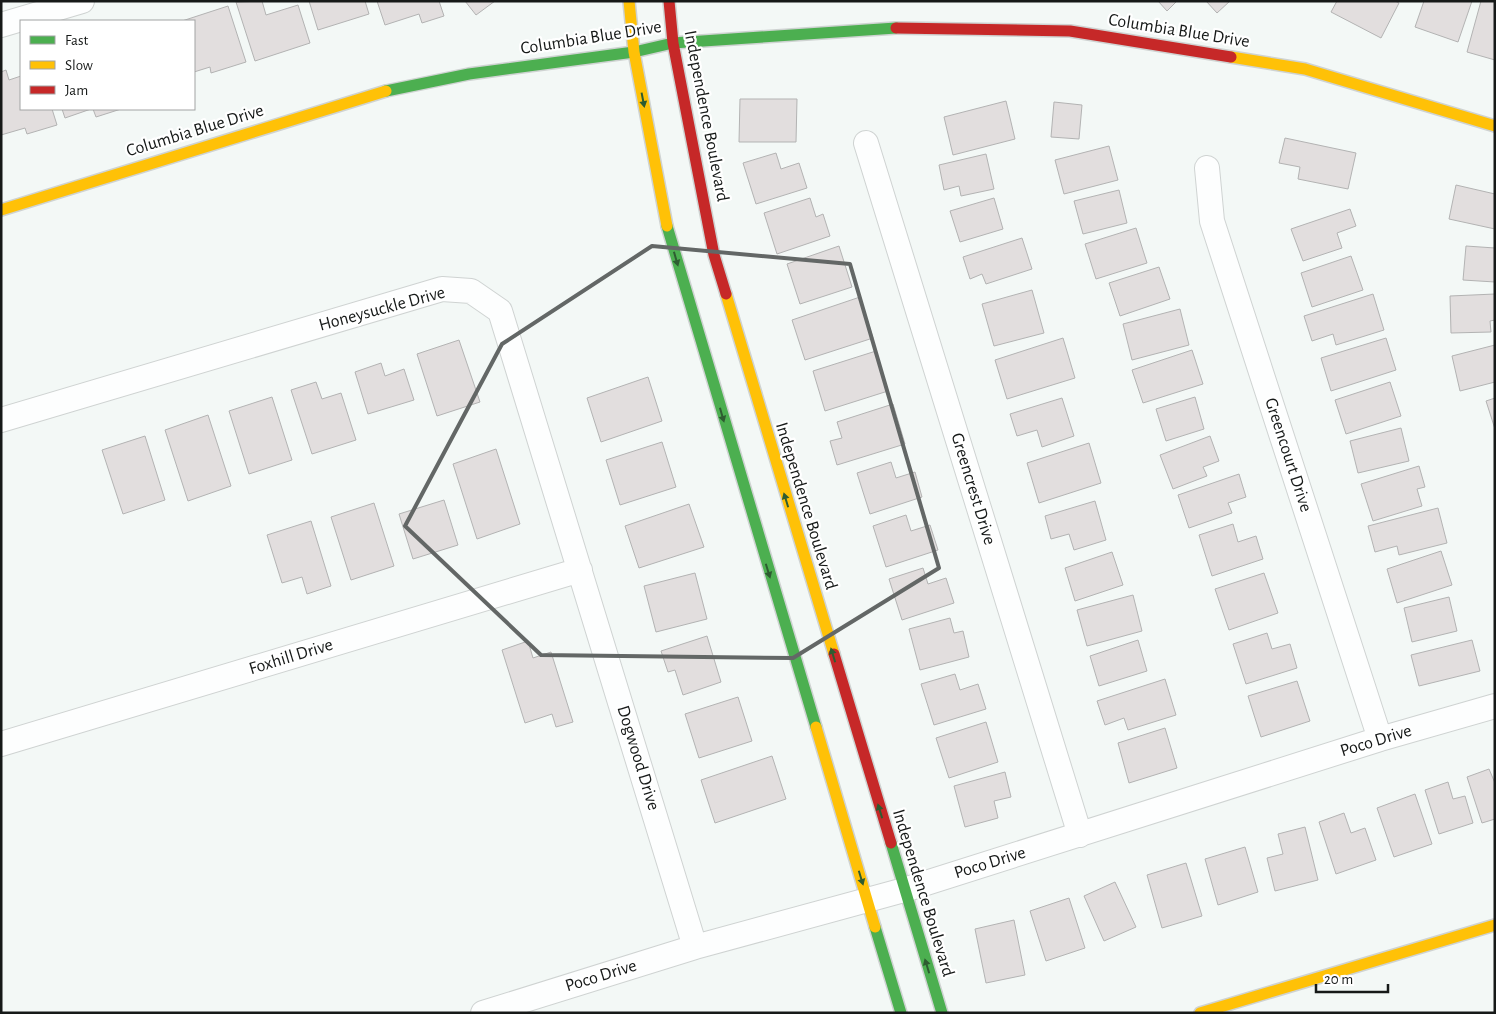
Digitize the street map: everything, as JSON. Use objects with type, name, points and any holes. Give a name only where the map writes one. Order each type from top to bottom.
[{"type":"main road","points":[[629,1],[634,52],[667,227],[747,485],[901,1013]]},
{"type":"main road","name":"Independence Boulevard","points":[[669,1],[673,43],[714,255],[774,477],[942,1013]]},
{"type":"main road","name":"Columbia Blue Drive","points":[[1,210],[371,94],[469,74],[634,52],[673,43],[907,27],[1070,31],[1305,69],[1495,126]]},
{"type":"main road","points":[[1200,1013],[1495,925]]},
{"type":"street","points":[[1,25],[82,1]]},
{"type":"street","name":"Greencrest Drive","points":[[866,142],[1080,835]]},
{"type":"street","name":"Greencourt Drive","points":[[1208,168],[1212,220],[1380,739]]},
{"type":"street","name":"Honeysuckle Drive","points":[[1,420],[442,289],[471,291],[500,311],[580,570]]},
{"type":"street","name":"Foxhill Drive","points":[[1,744],[580,570]]},
{"type":"street","name":"Dogwood Drive","points":[[580,570],[695,947]]},
{"type":"street","name":"Poco Drive","points":[[484,1013],[695,947],[904,890],[1380,739],[1495,706]]},
{"type":"highlighted area","points":[[652,246],[850,264],[939,568],[793,658],[541,655],[405,526],[502,344]]},
{"type":"building","points":[[262,1],[266,15],[298,5],[310,43],[255,61],[236,2]]},
{"type":"building","points":[[309,1],[365,1],[369,14],[318,30]]},
{"type":"building","points":[[377,1],[439,1],[444,16],[422,23],[419,14],[385,25]]},
{"type":"building","points":[[465,1],[495,1],[476,15]]},
{"type":"building","points":[[1158,1],[1177,1],[1167,11]]},
{"type":"building","points":[[1206,1],[1230,1],[1217,13]]},
{"type":"building","points":[[1337,1],[1395,1],[1399,3],[1381,38],[1331,12]]},
{"type":"building","points":[[1424,1],[1472,1],[1458,42],[1415,27]]},
{"type":"building","points":[[1481,1],[1495,1],[1495,60],[1467,52]]},
{"type":"building","points":[[228,6],[246,62],[211,73],[210,67],[195,72],[195,20],[185,20]]},
{"type":"building","points":[[6,70],[9,80],[20,76],[20,110],[52,110],[57,125],[27,134],[25,128],[1,135],[1,72]]},
{"type":"building","points":[[740,99],[797,99],[796,142],[739,142]]},
{"type":"building","points":[[1006,101],[1015,139],[953,155],[944,117]]},
{"type":"building","points":[[1054,102],[1082,105],[1079,139],[1051,137]]},
{"type":"building","points":[[62,110],[88,110],[65,118]]},
{"type":"building","points":[[93,110],[118,110],[96,117]]},
{"type":"building","points":[[1285,138],[1356,153],[1348,189],[1298,179],[1300,167],[1279,163]]},
{"type":"building","points":[[1109,146],[1118,180],[1064,194],[1055,160]]},
{"type":"building","points":[[776,153],[781,169],[799,163],[807,188],[756,204],[743,163]]},
{"type":"building","points":[[986,154],[994,189],[961,196],[959,186],[944,190],[939,165]]},
{"type":"building","points":[[1456,185],[1495,194],[1495,229],[1449,219]]},
{"type":"building","points":[[1119,190],[1127,223],[1083,234],[1074,201]]},
{"type":"building","points":[[810,198],[816,217],[823,214],[830,236],[777,254],[764,213]]},
{"type":"building","points":[[994,198],[1003,229],[960,242],[950,211]]},
{"type":"building","points":[[1350,209],[1356,226],[1337,233],[1342,248],[1303,261],[1291,229]]},
{"type":"building","points":[[1136,228],[1147,263],[1096,279],[1085,244]]},
{"type":"building","points":[[1022,238],[1032,269],[986,284],[982,274],[970,279],[963,257]]},
{"type":"building","points":[[839,246],[852,287],[800,304],[787,264]]},
{"type":"building","points":[[1466,246],[1495,248],[1495,282],[1463,280]]},
{"type":"building","points":[[1351,256],[1363,290],[1312,307],[1301,273]]},
{"type":"building","points":[[1159,267],[1170,299],[1120,316],[1109,283]]},
{"type":"building","points":[[1032,290],[1044,333],[994,346],[982,304]]},
{"type":"building","points":[[1373,294],[1384,330],[1336,345],[1333,334],[1312,341],[1304,316]]},
{"type":"building","points":[[1495,294],[1495,320],[1490,321],[1491,332],[1451,333],[1450,296]]},
{"type":"building","points":[[860,297],[873,338],[805,360],[792,320]]},
{"type":"building","points":[[1180,309],[1189,345],[1132,360],[1123,324]]},
{"type":"building","points":[[1063,338],[1075,378],[1007,399],[995,360]]},
{"type":"building","points":[[1386,338],[1396,370],[1331,391],[1321,358]]},
{"type":"building","points":[[459,340],[480,402],[437,416],[417,354]]},
{"type":"building","points":[[1495,345],[1495,382],[1460,391],[1452,356]]},
{"type":"building","points":[[1192,350],[1203,384],[1143,403],[1132,370]]},
{"type":"building","points":[[876,351],[888,391],[825,411],[813,371]]},
{"type":"building","points":[[381,363],[385,376],[404,369],[414,400],[368,414],[355,372]]},
{"type":"building","points":[[648,377],[662,421],[601,442],[587,398]]},
{"type":"building","points":[[316,382],[322,399],[341,393],[356,440],[312,454],[291,390]]},
{"type":"building","points":[[1390,382],[1401,416],[1346,434],[1335,400]]},
{"type":"building","points":[[272,397],[292,460],[249,474],[229,411]]},
{"type":"building","points":[[1195,397],[1204,429],[1166,441],[1156,409]]},
{"type":"building","points":[[1062,398],[1074,436],[1042,447],[1037,430],[1017,436],[1010,414]]},
{"type":"building","points":[[1495,398],[1495,429],[1486,401]]},
{"type":"building","points":[[893,404],[905,444],[837,465],[830,441],[842,438],[837,422]]},
{"type":"building","points":[[208,415],[231,486],[188,501],[165,430]]},
{"type":"building","points":[[1401,428],[1409,461],[1358,473],[1350,441]]},
{"type":"building","points":[[145,436],[165,500],[123,514],[102,450]]},
{"type":"building","points":[[1210,436],[1219,461],[1203,467],[1207,476],[1173,489],[1160,455]]},
{"type":"building","points":[[662,442],[676,487],[620,505],[606,460]]},
{"type":"building","points":[[1089,443],[1101,483],[1039,503],[1027,463]]},
{"type":"building","points":[[496,449],[520,524],[477,539],[453,464]]},
{"type":"building","points":[[891,462],[896,478],[915,472],[922,497],[870,514],[857,473]]},
{"type":"building","points":[[1419,466],[1425,487],[1417,489],[1422,506],[1373,521],[1361,484]]},
{"type":"building","points":[[1239,474],[1246,497],[1228,503],[1232,513],[1189,528],[1178,495]]},
{"type":"building","points":[[444,500],[458,545],[413,559],[399,514]]},
{"type":"building","points":[[1095,501],[1106,540],[1074,550],[1069,534],[1051,539],[1045,516]]},
{"type":"building","points":[[374,503],[394,566],[351,580],[331,517]]},
{"type":"building","points":[[689,504],[704,547],[639,568],[625,526]]},
{"type":"building","points":[[1438,508],[1447,543],[1399,555],[1397,546],[1375,552],[1368,526]]},
{"type":"building","points":[[906,515],[911,531],[930,525],[938,550],[886,567],[873,526]]},
{"type":"building","points":[[311,521],[331,586],[307,594],[302,577],[282,583],[267,535]]},
{"type":"building","points":[[1233,524],[1238,542],[1256,536],[1263,559],[1212,576],[1199,535]]},
{"type":"building","points":[[1441,551],[1452,585],[1397,603],[1387,569]]},
{"type":"building","points":[[1112,552],[1123,585],[1075,601],[1065,568]]},
{"type":"building","points":[[923,568],[928,584],[946,578],[954,603],[902,620],[889,579]]},
{"type":"building","points":[[695,573],[707,619],[656,632],[644,586]]},
{"type":"building","points":[[1264,573],[1278,613],[1229,630],[1215,589]]},
{"type":"building","points":[[1133,595],[1142,631],[1087,646],[1077,610]]},
{"type":"building","points":[[1449,597],[1457,631],[1412,642],[1404,608]]},
{"type":"building","points":[[950,618],[954,633],[963,631],[969,657],[920,670],[909,629]]},
{"type":"building","points":[[1267,633],[1272,649],[1290,644],[1297,668],[1246,684],[1233,644]]},
{"type":"building","points":[[707,636],[721,682],[683,695],[675,670],[668,672],[661,651]]},
{"type":"building","points":[[1138,640],[1147,671],[1099,686],[1090,656]]},
{"type":"building","points":[[1472,640],[1480,671],[1419,686],[1411,655]]},
{"type":"building","points":[[528,641],[533,658],[551,652],[573,722],[556,727],[552,714],[525,723],[502,650]]},
{"type":"building","points":[[955,674],[960,690],[978,684],[986,709],[934,725],[921,684]]},
{"type":"building","points":[[1165,679],[1176,715],[1128,730],[1124,718],[1105,725],[1097,701]]},
{"type":"building","points":[[1297,681],[1310,721],[1261,737],[1248,696]]},
{"type":"building","points":[[738,697],[752,741],[699,758],[685,714]]},
{"type":"building","points":[[986,722],[998,762],[949,778],[936,738]]},
{"type":"building","points":[[1165,728],[1177,768],[1129,783],[1118,743]]},
{"type":"building","points":[[772,756],[786,799],[715,823],[701,780]]},
{"type":"building","points":[[1489,769],[1495,783],[1495,819],[1482,823],[1467,777]]},
{"type":"building","points":[[1005,772],[1011,797],[994,801],[998,818],[965,827],[954,786]]},
{"type":"building","points":[[1448,782],[1453,799],[1465,796],[1473,823],[1439,834],[1425,790]]},
{"type":"building","points":[[1415,794],[1432,844],[1394,857],[1377,808]]},
{"type":"building","points":[[1344,813],[1351,833],[1365,828],[1376,860],[1336,874],[1319,822]]},
{"type":"building","points":[[1305,827],[1318,880],[1275,891],[1267,858],[1283,854],[1278,834]]},
{"type":"building","points":[[1245,847],[1258,892],[1218,905],[1205,859]]},
{"type":"building","points":[[1186,863],[1202,916],[1162,928],[1147,875]]},
{"type":"building","points":[[1115,882],[1136,927],[1104,941],[1084,896]]},
{"type":"building","points":[[1069,898],[1085,948],[1046,961],[1030,911]]},
{"type":"building","points":[[1014,920],[1025,975],[986,983],[975,929]]},
{"type":"traffic: fast","points":[[386,91],[469,74],[634,52],[673,43],[896,28]]},
{"type":"traffic: fast","points":[[667,226],[816,727]]},
{"type":"traffic: fast","points":[[891,843],[942,1013]]},
{"type":"traffic: fast","points":[[875,927],[901,1013]]},
{"type":"traffic: slow","points":[[629,1],[634,52],[667,226]]},
{"type":"traffic: slow","points":[[1231,57],[1305,69],[1495,126]]},
{"type":"traffic: slow","points":[[1,210],[386,91]]},
{"type":"traffic: slow","points":[[726,294],[834,654]]},
{"type":"traffic: slow","points":[[816,727],[875,927]]},
{"type":"traffic: slow","points":[[1200,1013],[1495,925]]},
{"type":"traffic: jam","points":[[669,1],[673,43],[714,255],[726,294]]},
{"type":"traffic: jam","points":[[896,28],[1070,31],[1231,57]]},
{"type":"traffic: jam","points":[[834,654],[891,843]]}]
